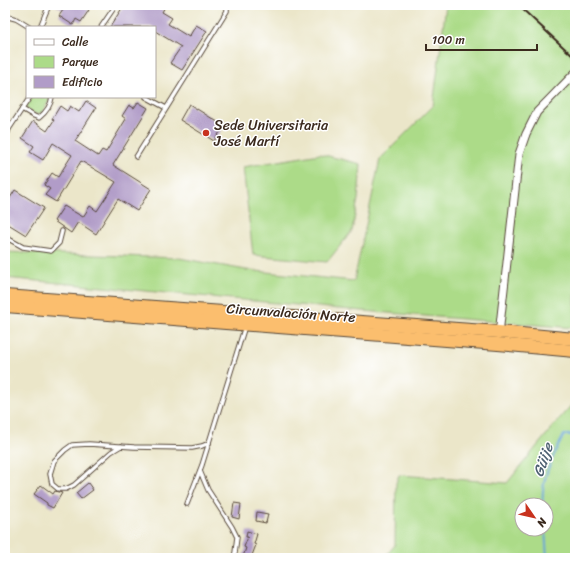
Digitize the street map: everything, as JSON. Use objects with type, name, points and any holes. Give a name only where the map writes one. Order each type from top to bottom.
[{"type":"highway","name":"Circunvalación Norte","points":[[5,296],[498,338],[575,351]]},
{"type":"highway","name":"Circunvalación Norte","points":[[5,306],[245,325],[498,338],[575,339]]},
{"type":"street","points":[[498,338],[520,154],[526,134],[538,112],[575,73]]},
{"type":"lane","points":[[40,26],[49,5]]},
{"type":"lane","points":[[102,26],[116,5]]},
{"type":"lane","points":[[136,157],[227,11],[227,5]]},
{"type":"lane","points":[[5,16],[16,19],[27,26]]},
{"type":"lane","points":[[5,140],[29,98]]},
{"type":"lane","points":[[22,109],[39,118],[43,115],[52,98]]},
{"type":"lane","points":[[148,98],[166,108]]},
{"type":"lane","points":[[5,237],[23,247],[51,251],[59,243],[62,231]]},
{"type":"lane","points":[[187,504],[200,471],[245,325]]},
{"type":"lane","points":[[121,446],[111,452],[74,485],[66,489],[58,489],[52,484],[50,474],[54,462],[72,445],[89,444],[192,448],[209,443]]},
{"type":"lane","points":[[200,471],[208,490],[237,537],[233,558]]},
{"type":"green space","points":[[446,5],[575,5],[575,328],[351,310],[5,278],[5,252],[179,258],[246,270],[354,281],[380,159],[433,106]]},
{"type":"green space","points":[[31,98],[50,98],[41,114],[36,114],[25,108]]},
{"type":"green space","points":[[320,154],[361,164],[358,199],[352,231],[327,262],[253,255],[243,167]]},
{"type":"green space","points":[[575,401],[575,558],[384,558],[395,545],[396,483],[399,475],[507,483]]},
{"type":"building","points":[[55,5],[81,5],[89,10],[81,22],[76,19],[73,25],[59,16],[63,10]]},
{"type":"building","points":[[124,5],[166,5],[162,12],[172,18],[168,24],[189,37],[196,25],[207,31],[182,70],[170,63],[181,47],[156,32],[156,26],[111,26]]},
{"type":"building","points":[[86,101],[96,108],[75,141],[98,156],[102,150],[106,152],[126,119],[122,116],[129,105],[134,108],[138,102],[148,108],[113,165],[151,189],[137,211],[118,199],[96,234],[78,222],[71,233],[54,221],[64,206],[83,217],[90,206],[97,211],[116,182],[81,161],[56,202],[45,195],[50,189],[44,185],[52,173],[58,177],[72,155],[53,143],[43,160],[30,152],[34,146],[22,138],[33,121],[47,131],[60,106],[67,111],[70,106],[79,112]]},
{"type":"building","points":[[189,104],[224,126],[214,141],[180,120]]},
{"type":"building","points":[[15,190],[44,208],[26,235],[5,222],[5,206]]},
{"type":"building","points":[[88,483],[93,490],[81,499],[76,493]]},
{"type":"building","points":[[41,485],[53,494],[55,491],[62,493],[53,508],[34,494]]},
{"type":"building","points":[[234,503],[241,504],[239,519],[232,517]]},
{"type":"building","points":[[257,512],[268,514],[266,523],[256,521]]},
{"type":"building","points":[[247,531],[257,534],[254,544],[256,545],[251,558],[243,557],[246,548],[244,547],[248,537],[246,537]]},
{"type":"waterway","name":"Güije","points":[[543,497],[543,486],[548,468],[564,435],[572,435],[575,437]]},
{"type":"waterway","name":"Güije","points":[[546,537],[547,558]]},
{"type":"railway","points":[[518,5],[575,58]]},
{"type":"place","name":"Sede Universitaria José Martí","points":[[206,133]]}]
